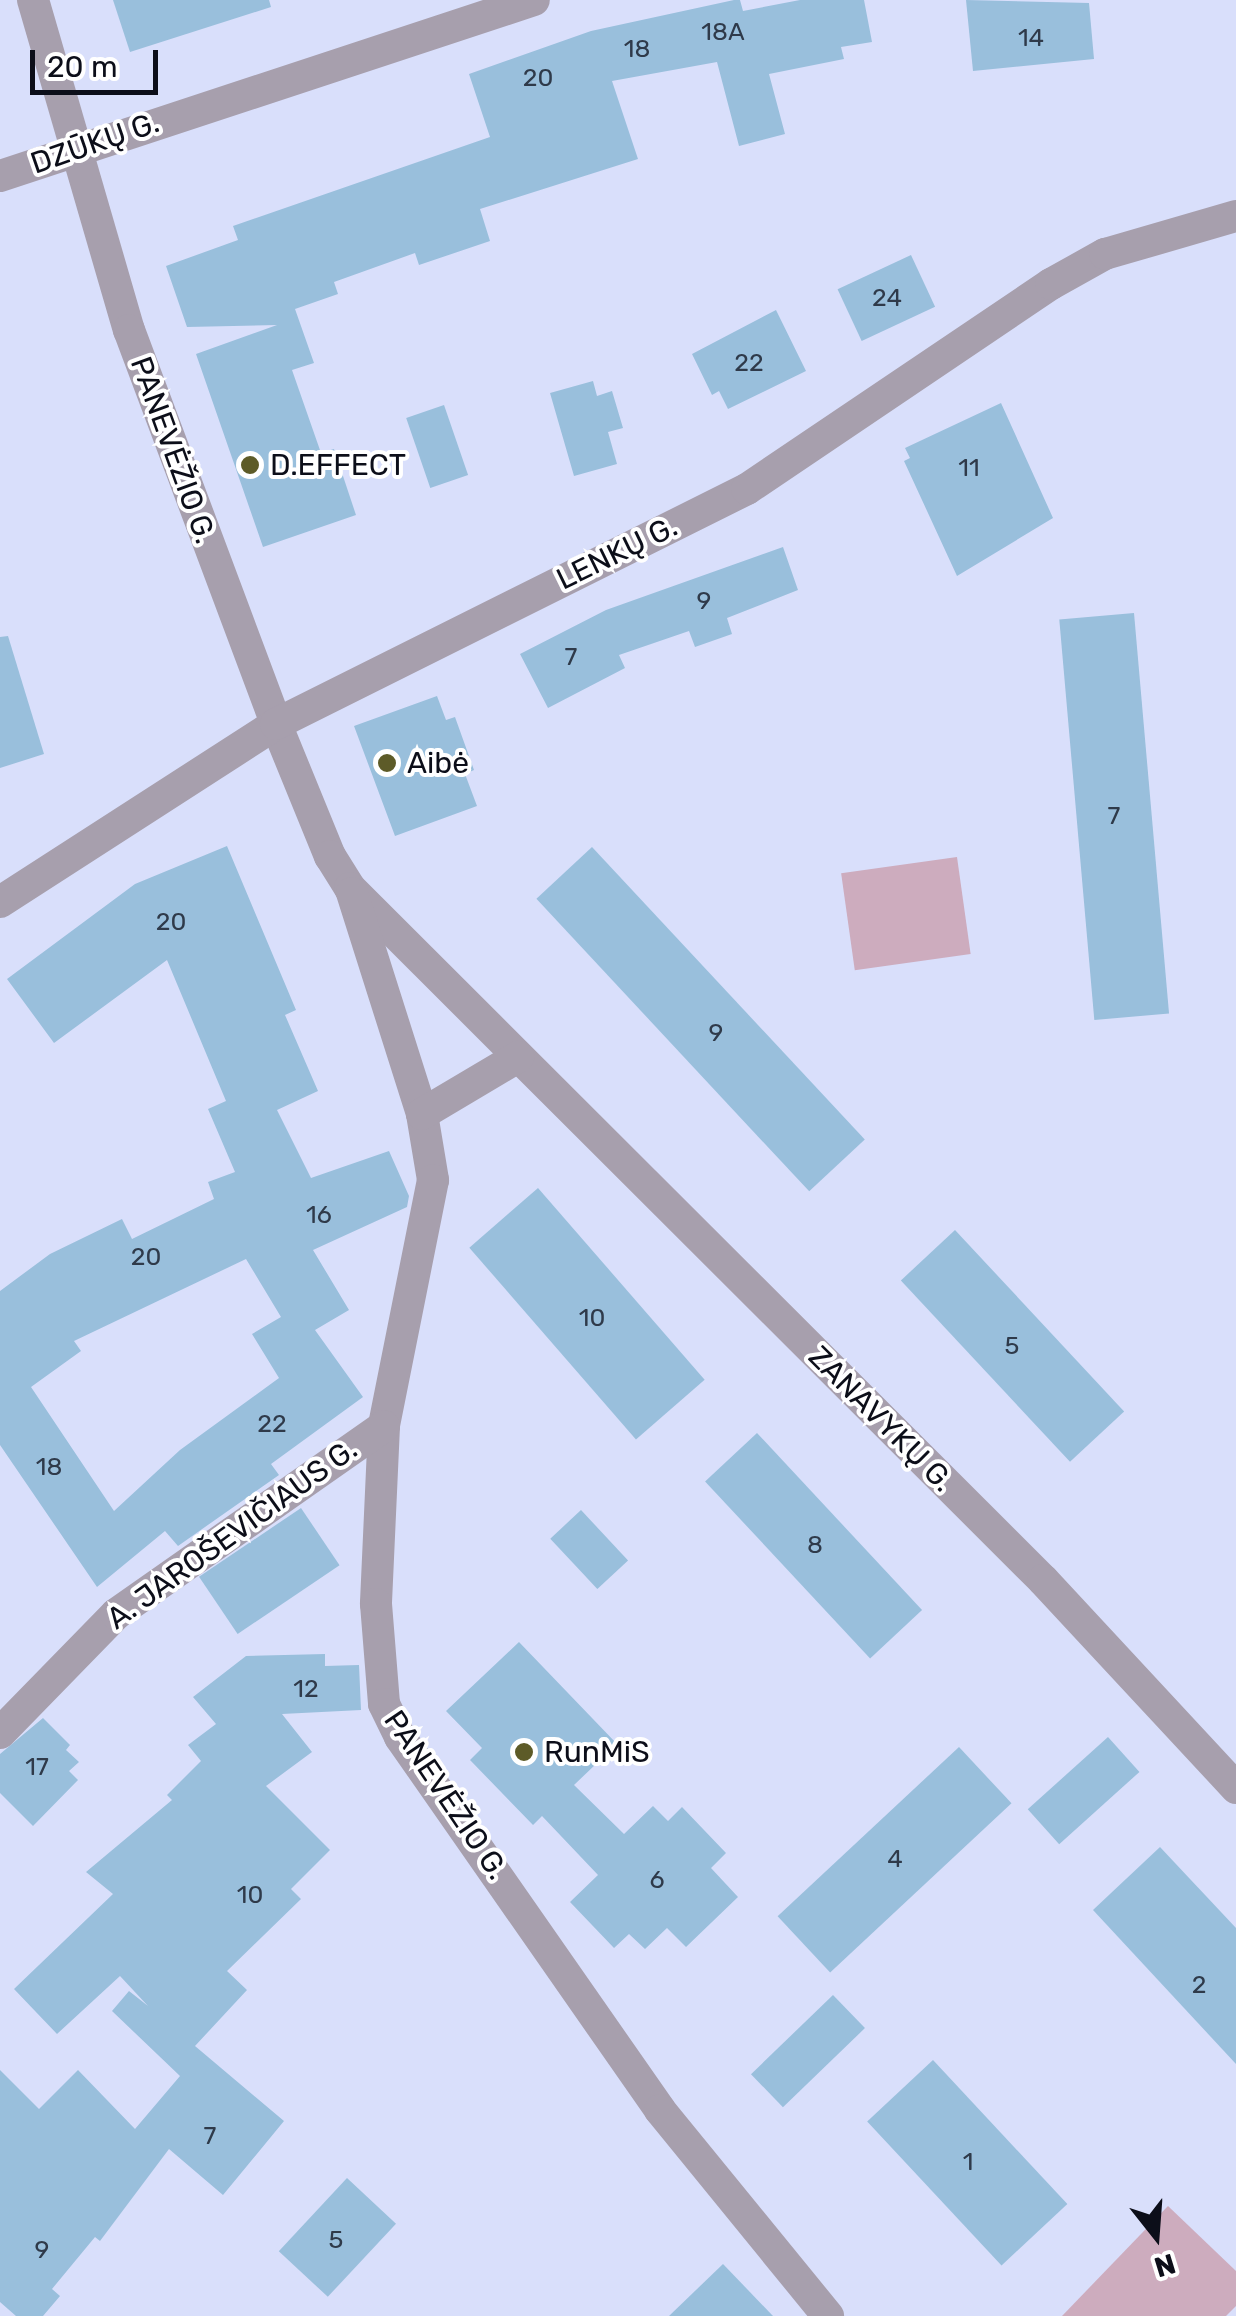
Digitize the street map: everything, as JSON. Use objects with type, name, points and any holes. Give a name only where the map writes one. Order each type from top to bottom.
[{"type":"street","name":"PANEVĖŽIO G.","points":[[32,0],[129,330],[276,724],[330,856],[350,888],[518,1058]]},
{"type":"street","name":"DZŪKŲ G.","points":[[0,176],[534,0]]},
{"type":"street","name":"LENKŲ G.","points":[[0,902],[276,724],[747,489],[1105,254],[1236,216]]},
{"type":"street","name":"PANEVĖŽIO G.","points":[[350,888],[422,1114],[433,1180],[384,1426],[376,1604],[384,1704],[596,2019],[722,2188],[828,2316]]},
{"type":"street","points":[[422,1114],[518,1058]]},
{"type":"street","name":"ZANAVYKŲ G.","points":[[518,1058],[1043,1580],[1236,1788]]},
{"type":"street","name":"A. JAROŠEVIČIAUS G.","points":[[0,1733],[116,1614],[384,1426]]},
{"type":"shaded area","points":[[957,857],[971,954],[855,970],[841,873]]},
{"type":"shaded area","points":[[1168,2206],[1236,2271],[1236,2306],[1226,2316],[1062,2316]]},
{"type":"building","points":[[113,0],[269,0],[271,7],[130,52]]},
{"type":"building","points":[[740,0],[743,11],[800,0],[864,0],[872,42],[841,47],[844,59],[769,74],[785,134],[739,146],[717,62],[612,81],[638,159],[480,209],[490,241],[419,265],[415,253],[334,282],[338,294],[295,309],[314,363],[292,370],[321,453],[334,449],[356,515],[263,547],[196,354],[277,325],[187,327],[166,266],[238,240],[233,226],[490,137],[469,74],[591,31]]},
{"type":"building","points":[[966,0],[1089,3],[1094,59],[973,71]]},
{"type":"building","points":[[911,255],[935,307],[862,341],[838,289]]},
{"type":"building","points":[[776,310],[806,371],[728,409],[719,391],[712,395],[692,354]]},
{"type":"building","points":[[593,381],[597,396],[612,391],[623,428],[608,432],[617,464],[574,476],[550,393]]},
{"type":"building","points":[[1001,403],[1053,518],[957,576],[904,461],[910,458],[905,448]]},
{"type":"building","points":[[444,405],[468,475],[430,488],[406,418]]},
{"type":"building","points":[[783,547],[798,590],[727,618],[732,634],[695,647],[689,631],[619,655],[625,668],[548,708],[520,654],[606,610]]},
{"type":"building","points":[[1134,613],[1169,1013],[1094,1020],[1059,620]]},
{"type":"building","points":[[8,636],[44,754],[0,768],[0,637]]},
{"type":"building","points":[[437,696],[446,720],[455,717],[474,770],[465,774],[477,806],[395,836],[354,726]]},
{"type":"building","points":[[227,846],[296,1010],[285,1015],[318,1091],[277,1110],[311,1178],[389,1151],[409,1196],[407,1207],[313,1250],[349,1310],[315,1330],[363,1397],[271,1464],[279,1475],[178,1546],[165,1531],[97,1587],[0,1445],[0,1291],[50,1254],[122,1219],[132,1239],[214,1199],[208,1182],[235,1172],[208,1109],[226,1101],[167,960],[54,1043],[7,979],[135,884]],"holes":[[[246,1259],[281,1317],[252,1334],[279,1378],[180,1450],[114,1511],[31,1387],[81,1351],[74,1341]]]},
{"type":"building","points":[[592,847],[865,1140],[809,1191],[536,899]]},
{"type":"building","points":[[538,1188],[705,1380],[636,1439],[469,1248]]},
{"type":"building","points":[[955,1230],[1124,1411],[1070,1462],[901,1280]]},
{"type":"building","points":[[757,1433],[922,1610],[870,1658],[705,1481]]},
{"type":"building","points":[[301,1508],[340,1565],[238,1634],[199,1577]]},
{"type":"building","points":[[581,1510],[628,1560],[597,1589],[550,1539]]},
{"type":"building","points":[[519,1642],[617,1744],[574,1785],[624,1834],[653,1806],[668,1821],[682,1807],[726,1853],[711,1868],[738,1897],[686,1947],[667,1928],[645,1949],[629,1934],[614,1948],[570,1902],[598,1875],[542,1816],[533,1825],[470,1760],[482,1748],[446,1711]]},
{"type":"building","points":[[325,1654],[325,1666],[359,1665],[361,1710],[282,1714],[312,1752],[266,1786],[330,1850],[291,1889],[301,1899],[227,1971],[247,1990],[195,2046],[284,2121],[223,2195],[169,2149],[100,2241],[95,2237],[52,2289],[60,2296],[43,2316],[16,2316],[0,2302],[0,2070],[39,2109],[78,2070],[135,2129],[180,2076],[112,2011],[129,1991],[148,2006],[120,1976],[57,2034],[14,1989],[113,1894],[86,1872],[172,1800],[167,1795],[201,1761],[188,1745],[216,1724],[193,1697],[246,1656]]},
{"type":"building","points":[[43,1718],[70,1745],[66,1750],[79,1762],[69,1771],[78,1780],[33,1826],[0,1793],[0,1754]]},
{"type":"building","points":[[1108,1737],[1139,1772],[1059,1844],[1028,1809]]},
{"type":"building","points":[[959,1747],[1012,1803],[830,1972],[778,1916]]},
{"type":"building","points":[[1160,1847],[1236,1928],[1236,2064],[1093,1910]]},
{"type":"building","points":[[833,1995],[865,2028],[783,2107],[751,2074]]},
{"type":"building","points":[[933,2060],[1067,2204],[1002,2265],[867,2121]]},
{"type":"building","points":[[347,2178],[396,2224],[328,2297],[279,2251]]},
{"type":"building","points":[[723,2264],[773,2316],[669,2316]]},
{"type":"place","name":"D.EFFECT","points":[[250,465]]},
{"type":"place","name":"Aibė","points":[[387,763]]},
{"type":"place","name":"RunMiS","points":[[524,1752]]}]
